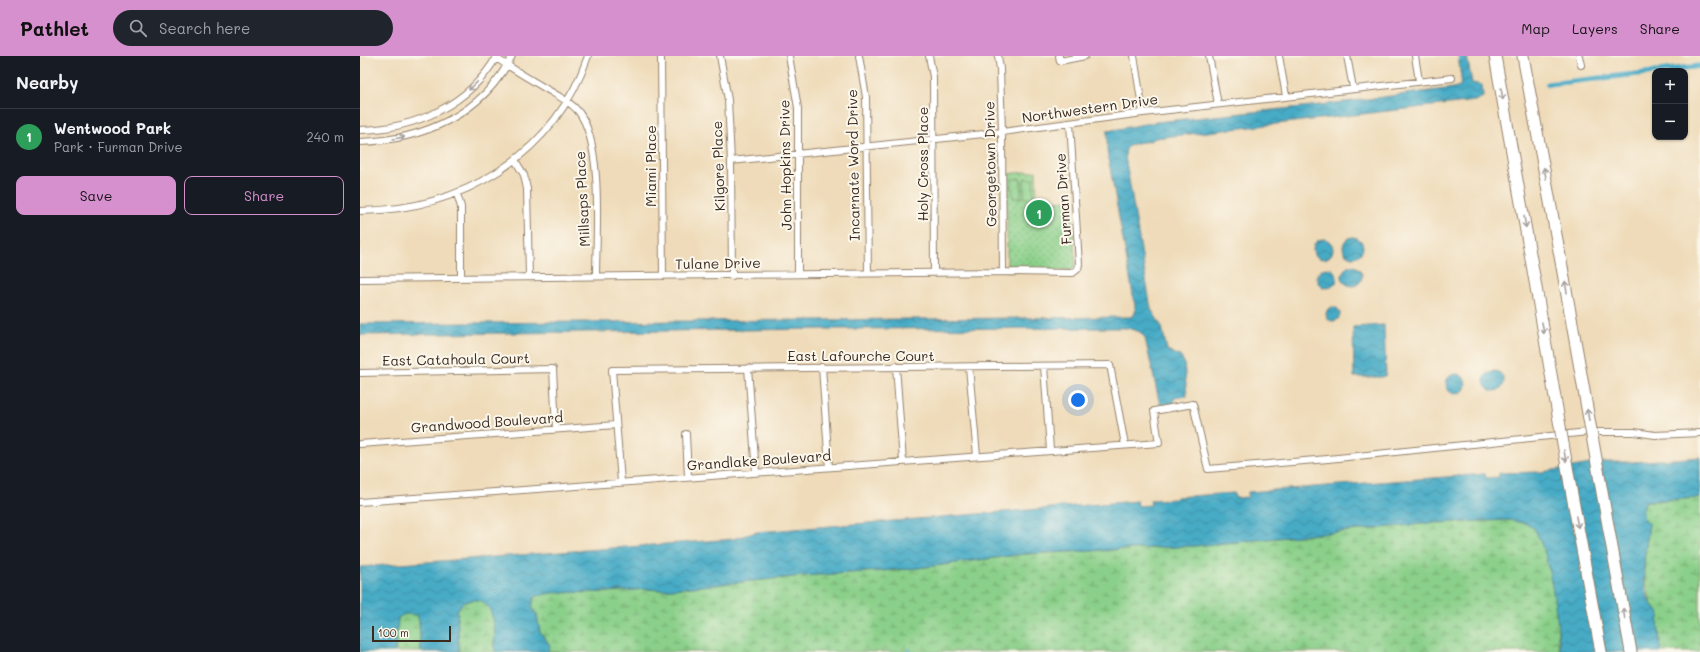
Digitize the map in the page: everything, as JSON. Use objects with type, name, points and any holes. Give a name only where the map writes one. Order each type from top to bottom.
[{"type":"highway","points":[[1495,56],[1601,652]]},
{"type":"highway","points":[[1523,56],[1632,652]]},
{"type":"highway","points":[[1529,56],[1535,120]]},
{"type":"highway","points":[[1595,652],[1594,635],[1597,627]]},
{"type":"street","points":[[360,142],[403,138],[440,125],[476,101],[508,65],[512,56]]},
{"type":"street","points":[[360,211],[390,210],[417,206],[457,194],[476,185],[515,160],[533,144],[566,101],[575,87],[588,56]]},
{"type":"street","name":"Miami Place","points":[[661,56],[663,276]]},
{"type":"street","name":"Kilgore Place","points":[[720,56],[728,100],[731,161],[732,276]]},
{"type":"street","name":"John Hopkins Drive","points":[[789,56],[798,108],[798,274]]},
{"type":"street","name":"Incarnate Word Drive","points":[[859,56],[866,97],[865,147],[868,273]]},
{"type":"street","name":"Holy Cross Place","points":[[929,56],[933,77],[934,273]]},
{"type":"street","name":"Georgetown Drive","points":[[998,56],[1000,69],[1002,132],[1003,272]]},
{"type":"street","points":[[1059,56],[1060,61],[1085,56]]},
{"type":"street","points":[[1134,56],[1144,113]]},
{"type":"street","points":[[1209,56],[1218,104]]},
{"type":"street","points":[[1278,56],[1286,96]]},
{"type":"street","points":[[1347,56],[1352,88]]},
{"type":"street","points":[[1415,56],[1419,81]]},
{"type":"street","points":[[1579,56],[1580,65]]},
{"type":"street","points":[[360,130],[401,126],[414,123],[437,113],[470,90],[497,57]]},
{"type":"street","name":"Millsaps Place","points":[[497,57],[566,101],[578,111],[586,125],[595,164],[596,276]]},
{"type":"street","name":"Northwestern Drive","points":[[731,161],[1002,132],[1218,104],[1452,78]]},
{"type":"street","name":"Furman Drive","points":[[1070,123],[1079,264],[1076,271]]},
{"type":"street","points":[[515,160],[524,176],[528,189],[530,277]]},
{"type":"street","points":[[457,194],[461,207],[461,278]]},
{"type":"street","name":"Tulane Drive","points":[[360,279],[732,276],[868,273],[1070,273],[1076,271]]},
{"type":"street","name":"East Lafourche Court","points":[[616,425],[612,370],[1110,365],[1125,445]]},
{"type":"street","points":[[896,366],[903,462]]},
{"type":"street","points":[[1044,366],[1050,450]]},
{"type":"street","points":[[822,367],[829,467]]},
{"type":"street","points":[[969,367],[977,456]]},
{"type":"street","points":[[748,368],[756,472]]},
{"type":"street","name":"East Catahoula Court","points":[[360,372],[553,369],[556,428]]},
{"type":"street","name":"Grandlake Boulevard","points":[[360,502],[1159,443],[1154,411],[1193,404],[1208,469],[1328,459],[1588,432],[1634,432],[1655,435],[1700,433]]},
{"type":"street","points":[[616,425],[621,482]]},
{"type":"street","name":"Grandwood Boulevard","points":[[360,444],[556,428],[616,425]]},
{"type":"street","points":[[686,434],[688,477]]},
{"type":"green space","points":[[1036,171],[1037,202],[1071,200],[1076,268],[1072,270],[1007,271],[1007,174]]},
{"type":"green space","points":[[1012,179],[1021,179],[1021,198],[1013,198]]},
{"type":"green space","points":[[1024,179],[1033,179],[1033,198],[1024,198]]},
{"type":"green space","points":[[1700,498],[1700,652],[1661,652],[1658,612],[1651,603],[1645,578],[1644,559],[1649,524],[1644,521],[1642,509],[1646,501]]},
{"type":"green space","points":[[1509,520],[1530,524],[1535,529],[1543,547],[1553,587],[1558,621],[1558,641],[1560,652],[548,652],[550,648],[548,642],[540,632],[537,615],[532,608],[534,598],[540,595],[568,591],[606,592],[641,589],[661,590],[802,576],[910,569],[1024,554],[1194,546],[1432,523]]},
{"type":"green space","points":[[476,599],[486,604],[493,617],[495,628],[494,645],[496,652],[459,652],[457,611],[462,603]]},
{"type":"green space","points":[[403,614],[417,615],[419,620],[421,652],[395,652],[398,618]]},
{"type":"water","points":[[1458,56],[1467,56],[1472,83],[1482,85],[1483,97],[1475,101],[1155,138],[1133,144],[1126,149],[1125,156],[1151,309],[1162,327],[1167,350],[1180,356],[1184,362],[1187,396],[1174,398],[1174,403],[1160,405],[1145,338],[1140,332],[1129,328],[826,329],[360,335],[360,324],[1130,317],[1135,314],[1135,306],[1107,151],[1107,131],[1156,122],[1321,105],[1453,88],[1460,86],[1461,77]]},
{"type":"water","points":[[1349,237],[1357,237],[1363,243],[1363,251],[1357,257],[1349,257],[1343,251],[1343,243]]},
{"type":"water","points":[[1319,239],[1327,239],[1333,245],[1333,253],[1327,259],[1319,259],[1313,253],[1313,245]]},
{"type":"water","points":[[1348,266],[1356,266],[1362,272],[1362,280],[1356,286],[1348,286],[1342,280],[1342,272]]},
{"type":"water","points":[[1323,268],[1331,268],[1337,274],[1337,282],[1331,288],[1323,288],[1317,282],[1317,274]]},
{"type":"water","points":[[1330,307],[1336,307],[1340,311],[1340,317],[1336,321],[1330,321],[1326,317],[1326,311]]},
{"type":"water","points":[[1384,325],[1386,375],[1382,377],[1354,377],[1353,327]]},
{"type":"water","points":[[1490,371],[1498,371],[1504,377],[1504,385],[1498,391],[1490,391],[1484,385],[1484,377]]},
{"type":"water","points":[[1452,374],[1460,374],[1466,380],[1466,388],[1460,394],[1452,394],[1446,388],[1446,380]]},
{"type":"water","points":[[1700,457],[1700,498],[1646,501],[1642,509],[1644,521],[1649,523],[1644,563],[1645,583],[1650,602],[1660,615],[1658,622],[1661,652],[1560,652],[1552,586],[1546,557],[1539,538],[1534,528],[1528,524],[1509,520],[1432,523],[1194,546],[1024,554],[910,569],[802,576],[661,590],[648,589],[606,592],[552,593],[534,598],[532,608],[537,615],[540,632],[550,645],[548,652],[496,652],[494,645],[495,634],[493,618],[491,612],[488,606],[483,602],[471,600],[462,603],[457,611],[459,652],[421,652],[419,620],[417,615],[409,614],[398,618],[395,652],[360,652],[360,567],[733,539],[757,532],[1137,501],[1138,506],[1151,505],[1150,500],[1175,499],[1176,497],[1234,493],[1235,498],[1248,497],[1248,492],[1485,474],[1486,478],[1499,477],[1499,473],[1542,472],[1603,462],[1633,462]]},
{"type":"waterway","points":[[1684,68],[1700,66]]},
{"type":"waterway","points":[[1548,84],[1652,72]]},
{"type":"waterway","points":[[906,652],[911,649]]},
{"type":"place","name":"Wentwood Park","points":[[1039,213]]}]
